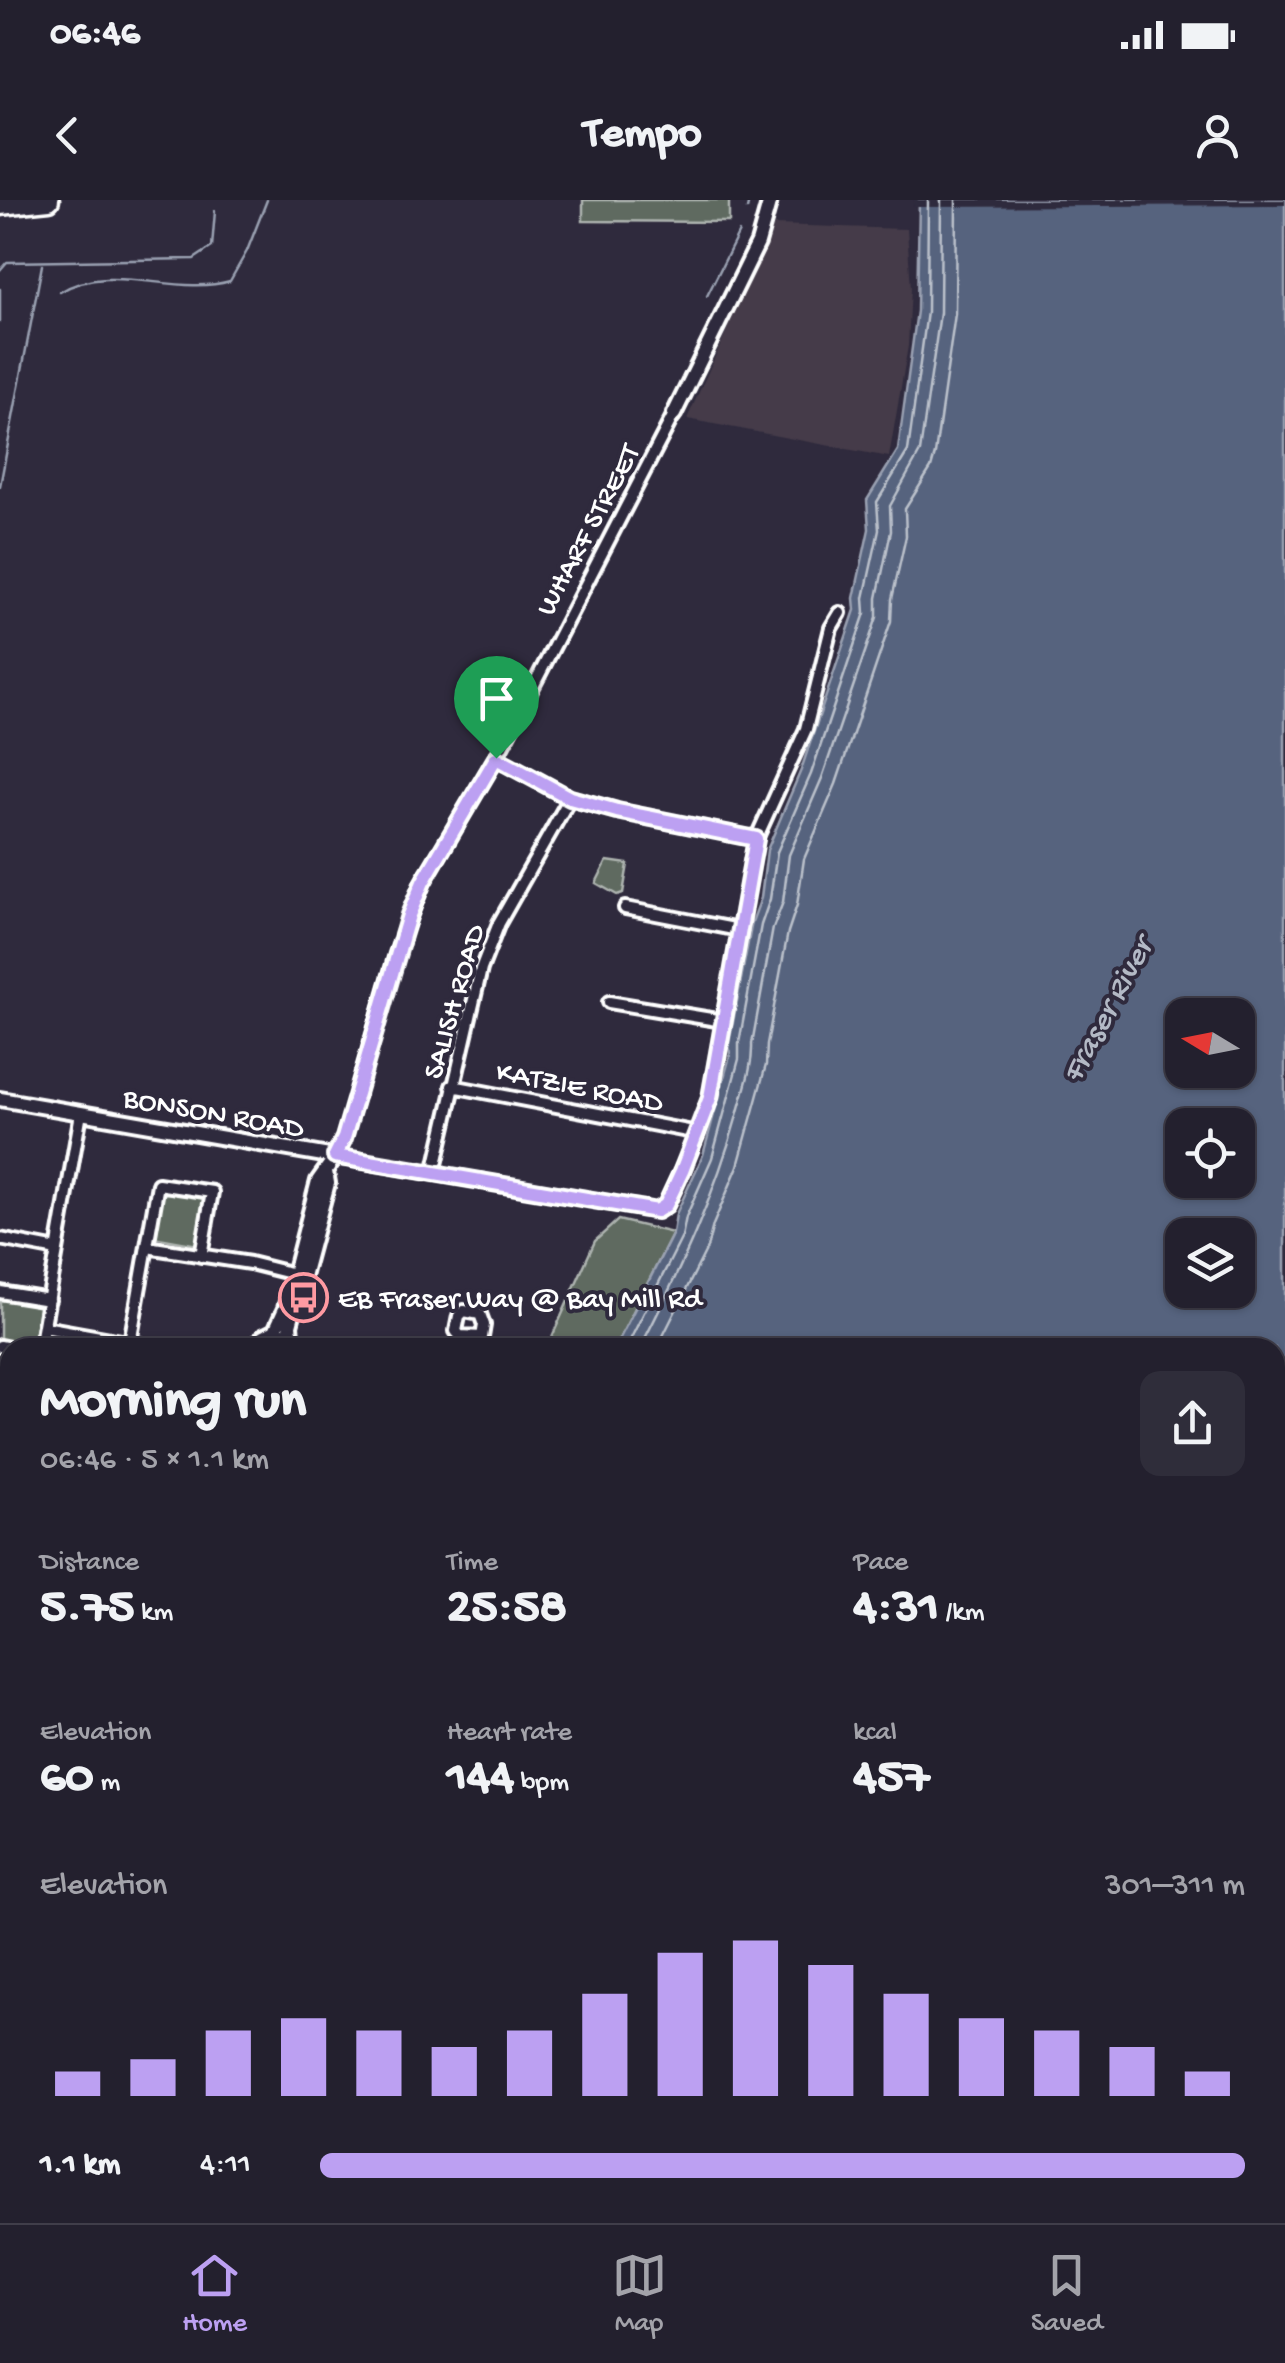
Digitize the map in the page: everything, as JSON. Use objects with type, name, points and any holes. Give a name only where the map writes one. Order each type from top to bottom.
[{"type":"highway","points":[[0,204],[48,200]]},
{"type":"street","name":"WHARF STREET","points":[[335,1156],[344,1138],[409,915],[423,882],[496,758],[674,414],[758,244],[770,200]]},
{"type":"street","points":[[698,1134],[715,1076],[756,839],[806,730],[831,628],[840,612]]},
{"type":"street","points":[[496,758],[570,798],[756,839]]},
{"type":"street","name":"SALISH ROAD","points":[[434,1174],[475,988],[499,923],[570,798]]},
{"type":"street","points":[[626,908],[739,930]]},
{"type":"street","points":[[609,1002],[723,1022]]},
{"type":"street","name":"KATZIE ROAD","points":[[452,1086],[698,1134]]},
{"type":"street","name":"BONSON ROAD","points":[[0,1099],[657,1211],[666,1205],[698,1134]]},
{"type":"street","points":[[42,1338],[81,1113]]},
{"type":"street","points":[[262,1338],[275,1332],[285,1309],[328,1183],[326,1172],[335,1156]]},
{"type":"street","points":[[131,1338],[158,1184],[212,1192],[200,1256]]},
{"type":"street","points":[[0,1239],[57,1250]]},
{"type":"street","points":[[147,1247],[298,1275]]},
{"type":"street","points":[[294,1338],[290,1325],[298,1275]]},
{"type":"street","points":[[0,1292],[49,1300]]},
{"type":"street","points":[[44,1327],[100,1338]]},
{"type":"street","points":[[275,1332],[287,1338]]},
{"type":"shaded area","points":[[583,200],[729,200],[729,222],[583,221]]},
{"type":"shaded area","points":[[774,225],[907,229],[911,288],[908,346],[889,457],[687,419]]},
{"type":"shaded area","points":[[607,861],[628,864],[623,893],[617,895],[596,883]]},
{"type":"shaded area","points":[[161,1188],[206,1195],[198,1245],[153,1237]]},
{"type":"shaded area","points":[[618,1220],[673,1233],[620,1338],[551,1338],[595,1241]]},
{"type":"shaded area","points":[[0,1294],[40,1301],[34,1338],[0,1338]]},
{"type":"water","name":"Fraser River","points":[[919,200],[1285,200],[1285,1338],[620,1338],[673,1233],[676,1214],[703,1155],[730,1056],[729,1043],[752,922],[761,898],[767,850],[801,770],[855,610],[854,598],[869,529],[867,500],[898,450],[917,311]]},
{"type":"pier","points":[[914,200],[1285,200],[1285,205],[913,207]]},
{"type":"waterway","points":[[60,292],[100,279],[188,285],[230,281],[267,200]]},
{"type":"waterway","points":[[747,209],[749,200]]},
{"type":"waterway","points":[[0,270],[7,262],[194,259],[212,247],[215,211]]},
{"type":"waterway","points":[[707,296],[739,232]]},
{"type":"waterway","points":[[0,486],[42,265]]},
{"type":"waterway","points":[[0,289],[0,322]]},
{"type":"place","name":"EB Fraser Way @ Bay Mill Rd","points":[[303,1297]]},
{"type":"route","points":[[496,758],[570,798],[756,839],[710,1098],[682,1171],[666,1205],[657,1211],[335,1156],[344,1138],[409,915],[423,882],[496,758]]}]
